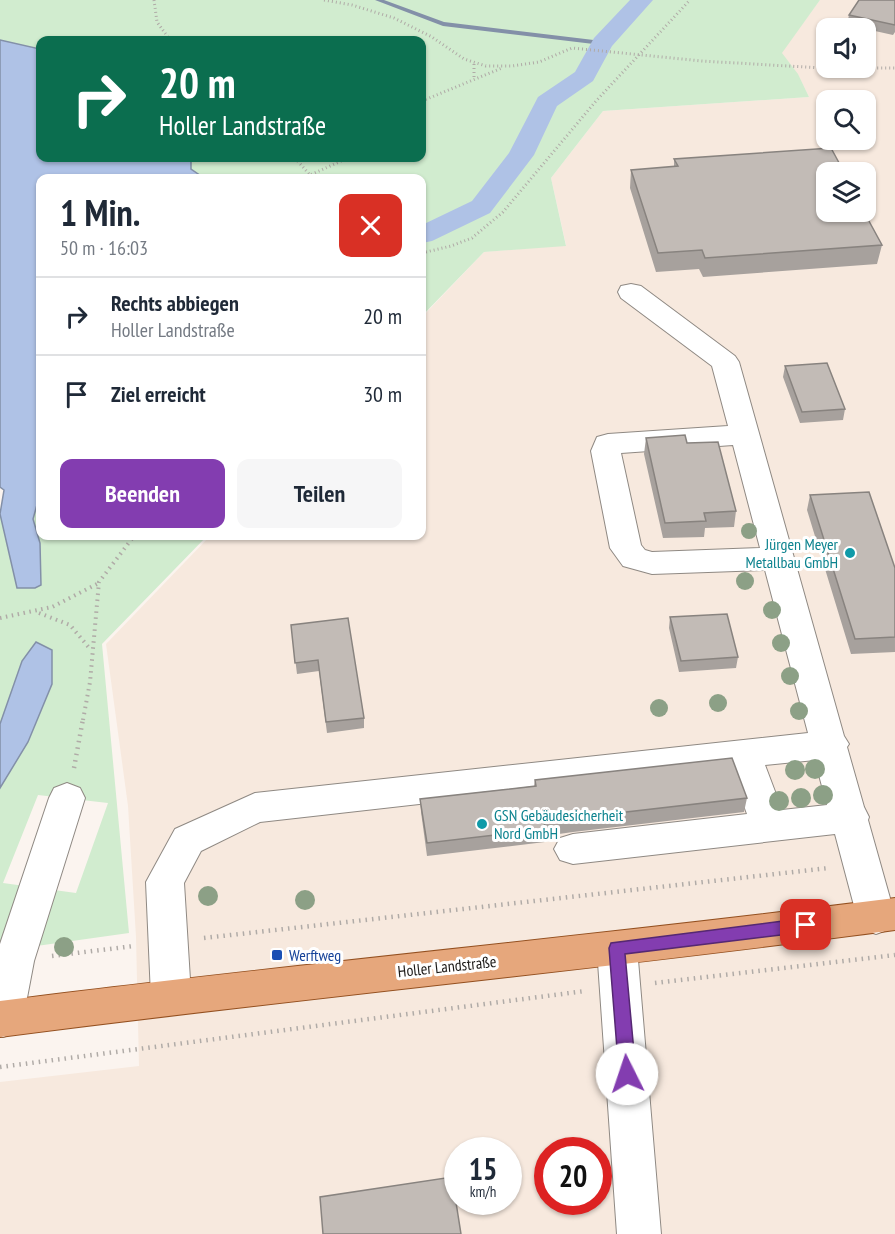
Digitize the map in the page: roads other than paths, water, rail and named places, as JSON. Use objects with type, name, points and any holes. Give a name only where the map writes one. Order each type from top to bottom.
[{"type":"main road","name":"Holler Landstraße","points":[[1,1019],[171,996],[619,967],[886,916]]},
{"type":"lane","points":[[631,292],[725,362],[863,864],[886,916]]},
{"type":"lane","points":[[746,435],[608,444],[606,451],[626,548],[634,558],[652,563],[780,558]]},
{"type":"lane","points":[[171,996],[165,882],[188,840],[255,808],[831,744]]},
{"type":"lane","points":[[743,754],[770,826]]},
{"type":"lane","points":[[1,1019],[15,961],[68,798]]},
{"type":"lane","points":[[573,849],[851,817]]},
{"type":"lane","points":[[619,967],[639,1234]]},
{"type":"water","points":[[0,40],[36,48],[36,162],[191,162],[191,169],[198,174],[36,174],[36,508],[33,519],[36,540],[39,540],[40,543],[41,585],[35,588],[17,588],[0,514],[4,490],[0,487]]},
{"type":"water","points":[[36,642],[52,650],[52,684],[28,742],[0,788],[0,724],[22,661]]},
{"type":"waterway","points":[[378,0],[443,24],[602,43]]},
{"type":"waterway","points":[[426,233],[481,207],[521,155],[547,102],[585,76],[602,43],[642,0]]},
{"type":"place","name":"Jürgen Meyer Metallbau GmbH","points":[[850,553]]},
{"type":"place","name":"GSN Gebäudesicherheit Nord GmbH","points":[[482,824]]},
{"type":"place","name":"Werftweg","points":[[277,955]]}]
